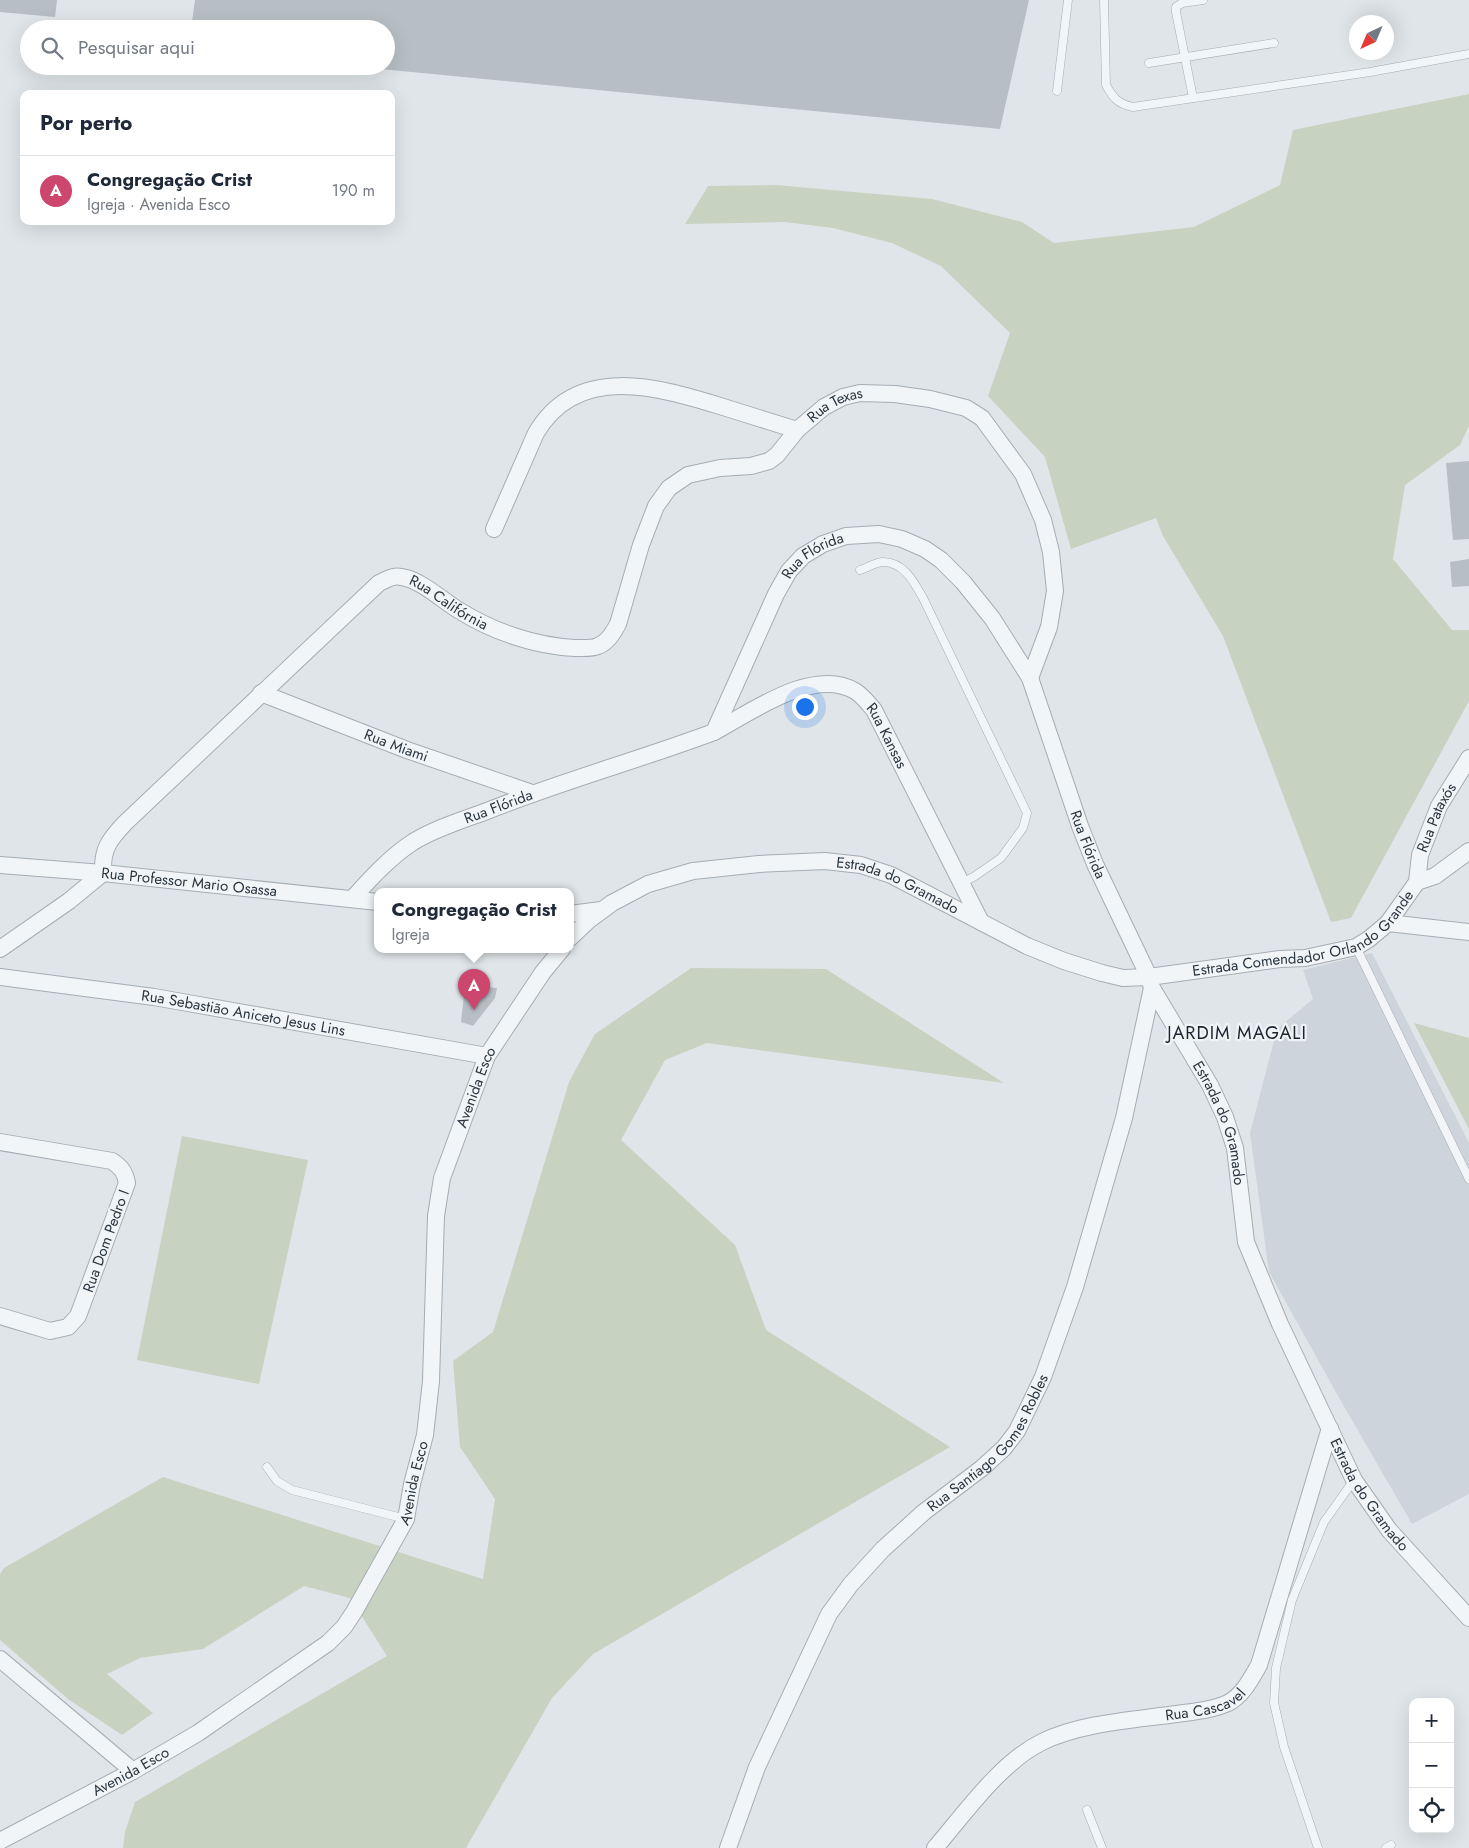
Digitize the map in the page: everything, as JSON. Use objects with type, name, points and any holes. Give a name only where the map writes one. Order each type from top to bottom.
[{"type":"street","name":"Rua Texas","points":[[494,530],[536,433],[544,419],[562,403],[581,394],[610,386],[646,387],[686,396],[797,430],[824,407],[843,397],[860,393],[895,394],[930,399],[966,408],[982,418],[1023,474],[1043,520],[1052,552],[1055,591],[1049,628],[1030,678]]},
{"type":"street","name":"Rua Califórnia","points":[[103,873],[102,858],[111,838],[261,693],[379,583],[392,577],[401,576],[414,581],[461,612],[509,636],[555,647],[589,648],[597,646],[611,635],[618,624],[641,545],[656,506],[670,488],[688,475],[720,468],[751,466],[769,461],[777,455],[797,430]]},
{"type":"street","name":"Rua Flórida","points":[[352,899],[390,861],[413,842],[439,830],[532,793],[663,752],[714,732],[776,594],[789,571],[803,556],[823,544],[846,536],[878,534],[902,539],[925,549],[941,560],[992,618],[1030,678],[1080,826],[1095,864],[1150,983]]},
{"type":"street","name":"Rua Kansas","points":[[714,732],[783,695],[805,686],[839,685],[854,690],[874,710],[982,922]]},
{"type":"street","name":"Rua Miami","points":[[261,693],[407,750],[532,793]]},
{"type":"street","name":"Rua Pataxós","points":[[1417,882],[1420,855],[1439,806],[1469,758]]},
{"type":"street","name":"Estrada Comendador Orlando Grande","points":[[1150,983],[1280,958],[1305,958],[1356,947],[1388,923],[1417,882],[1435,876],[1469,851]]},
{"type":"street","name":"Estrada do Gramado","points":[[603,910],[648,884],[693,871],[759,864],[825,861],[861,865],[891,874],[1027,946],[1079,966],[1150,983],[1210,1084],[1225,1117],[1235,1148],[1246,1242],[1280,1324],[1354,1480],[1389,1530],[1469,1618]]},
{"type":"street","name":"Rua Professor Mario Osassa","points":[[0,865],[103,873],[374,902]]},
{"type":"street","points":[[0,949],[69,901],[103,873]]},
{"type":"street","points":[[574,914],[603,910]]},
{"type":"street","points":[[574,934],[603,910]]},
{"type":"street","points":[[1388,923],[1469,932]]},
{"type":"street","name":"Avenida Esco","points":[[0,1841],[133,1771],[198,1733],[328,1643],[344,1627],[354,1612],[406,1519],[412,1484],[426,1435],[431,1381],[436,1216],[442,1178],[487,1056],[543,972],[559,953]]},
{"type":"street","name":"Rua Sebastião Aniceto Jesus Lins","points":[[0,977],[154,998],[487,1056]]},
{"type":"street","name":"Rua Santiago Gomes Robles","points":[[728,1848],[757,1767],[829,1614],[851,1584],[883,1548],[924,1512],[982,1468],[1004,1448],[1017,1431],[1042,1377],[1075,1287],[1124,1118],[1150,983]]},
{"type":"street","name":"Rua Dom Pedro I","points":[[0,1142],[112,1161],[125,1174],[127,1183],[78,1316],[68,1327],[50,1331],[0,1316]]},
{"type":"street","name":"Rua Cascavel","points":[[935,1848],[984,1791],[1017,1758],[1042,1742],[1072,1730],[1207,1709],[1229,1702],[1246,1688],[1259,1665],[1330,1428]]},
{"type":"street","points":[[0,1659],[133,1771]]},
{"type":"lane","points":[[1058,91],[1068,0]]},
{"type":"lane","points":[[1104,0],[1106,86],[1116,101],[1123,105],[1133,106],[1193,98],[1370,72],[1469,54]]},
{"type":"lane","points":[[1193,98],[1176,7],[1182,3],[1203,0]]},
{"type":"lane","points":[[1149,63],[1274,43]]},
{"type":"lane","points":[[860,570],[882,562],[895,564],[908,573],[924,598],[1027,813],[1023,828],[1000,858],[976,876],[962,883]]},
{"type":"lane","points":[[1356,947],[1469,1179]]},
{"type":"lane","points":[[266,1467],[277,1481],[292,1490],[406,1519]]},
{"type":"lane","points":[[1318,1848],[1284,1747],[1274,1704],[1276,1668],[1292,1600],[1324,1522],[1354,1480]]},
{"type":"lane","points":[[1087,1810],[1102,1848]]},
{"type":"shaded area","points":[[1372,953],[1469,1143],[1469,1494],[1412,1524],[1269,1272],[1250,1133],[1277,1029],[1313,999],[1303,970]]},
{"type":"green space","points":[[1469,94],[1469,426],[1460,445],[1405,485],[1393,559],[1452,630],[1469,630],[1469,701],[1351,918],[1331,922],[1223,636],[1163,536],[1156,518],[1071,549],[1045,457],[988,396],[1010,333],[941,266],[892,243],[833,228],[785,222],[685,224],[708,186],[776,185],[932,199],[1022,222],[1054,243],[1194,227],[1280,185],[1293,130]]},
{"type":"green space","points":[[691,968],[826,969],[1004,1083],[707,1043],[665,1060],[621,1140],[735,1245],[766,1330],[950,1447],[593,1654],[552,1698],[466,1848],[123,1848],[125,1832],[135,1802],[387,1656],[350,1598],[304,1586],[203,1649],[140,1658],[107,1674],[153,1713],[122,1735],[68,1699],[0,1640],[0,1574],[4,1568],[163,1477],[483,1579],[495,1499],[460,1447],[453,1361],[493,1332],[569,1082],[595,1034]]},
{"type":"green space","points":[[1414,1023],[1469,1038],[1469,1129]]},
{"type":"green space","points":[[182,1136],[308,1160],[259,1384],[137,1360]]},
{"type":"building","points":[[0,0],[57,0],[55,17],[0,12]]},
{"type":"building","points":[[195,0],[1029,0],[1000,129],[395,70],[395,20],[192,20]]},
{"type":"building","points":[[1469,461],[1469,539],[1453,540],[1446,463]]},
{"type":"building","points":[[1469,559],[1469,586],[1452,587],[1450,562]]},
{"type":"building","points":[[465,986],[497,988],[495,998],[473,1026],[461,1022]]},
{"type":"place","name":"Congregação Crist","points":[[474,1010]]},
{"type":"district","name":"JARDIM MAGALI","points":[[1237,1033]]}]
